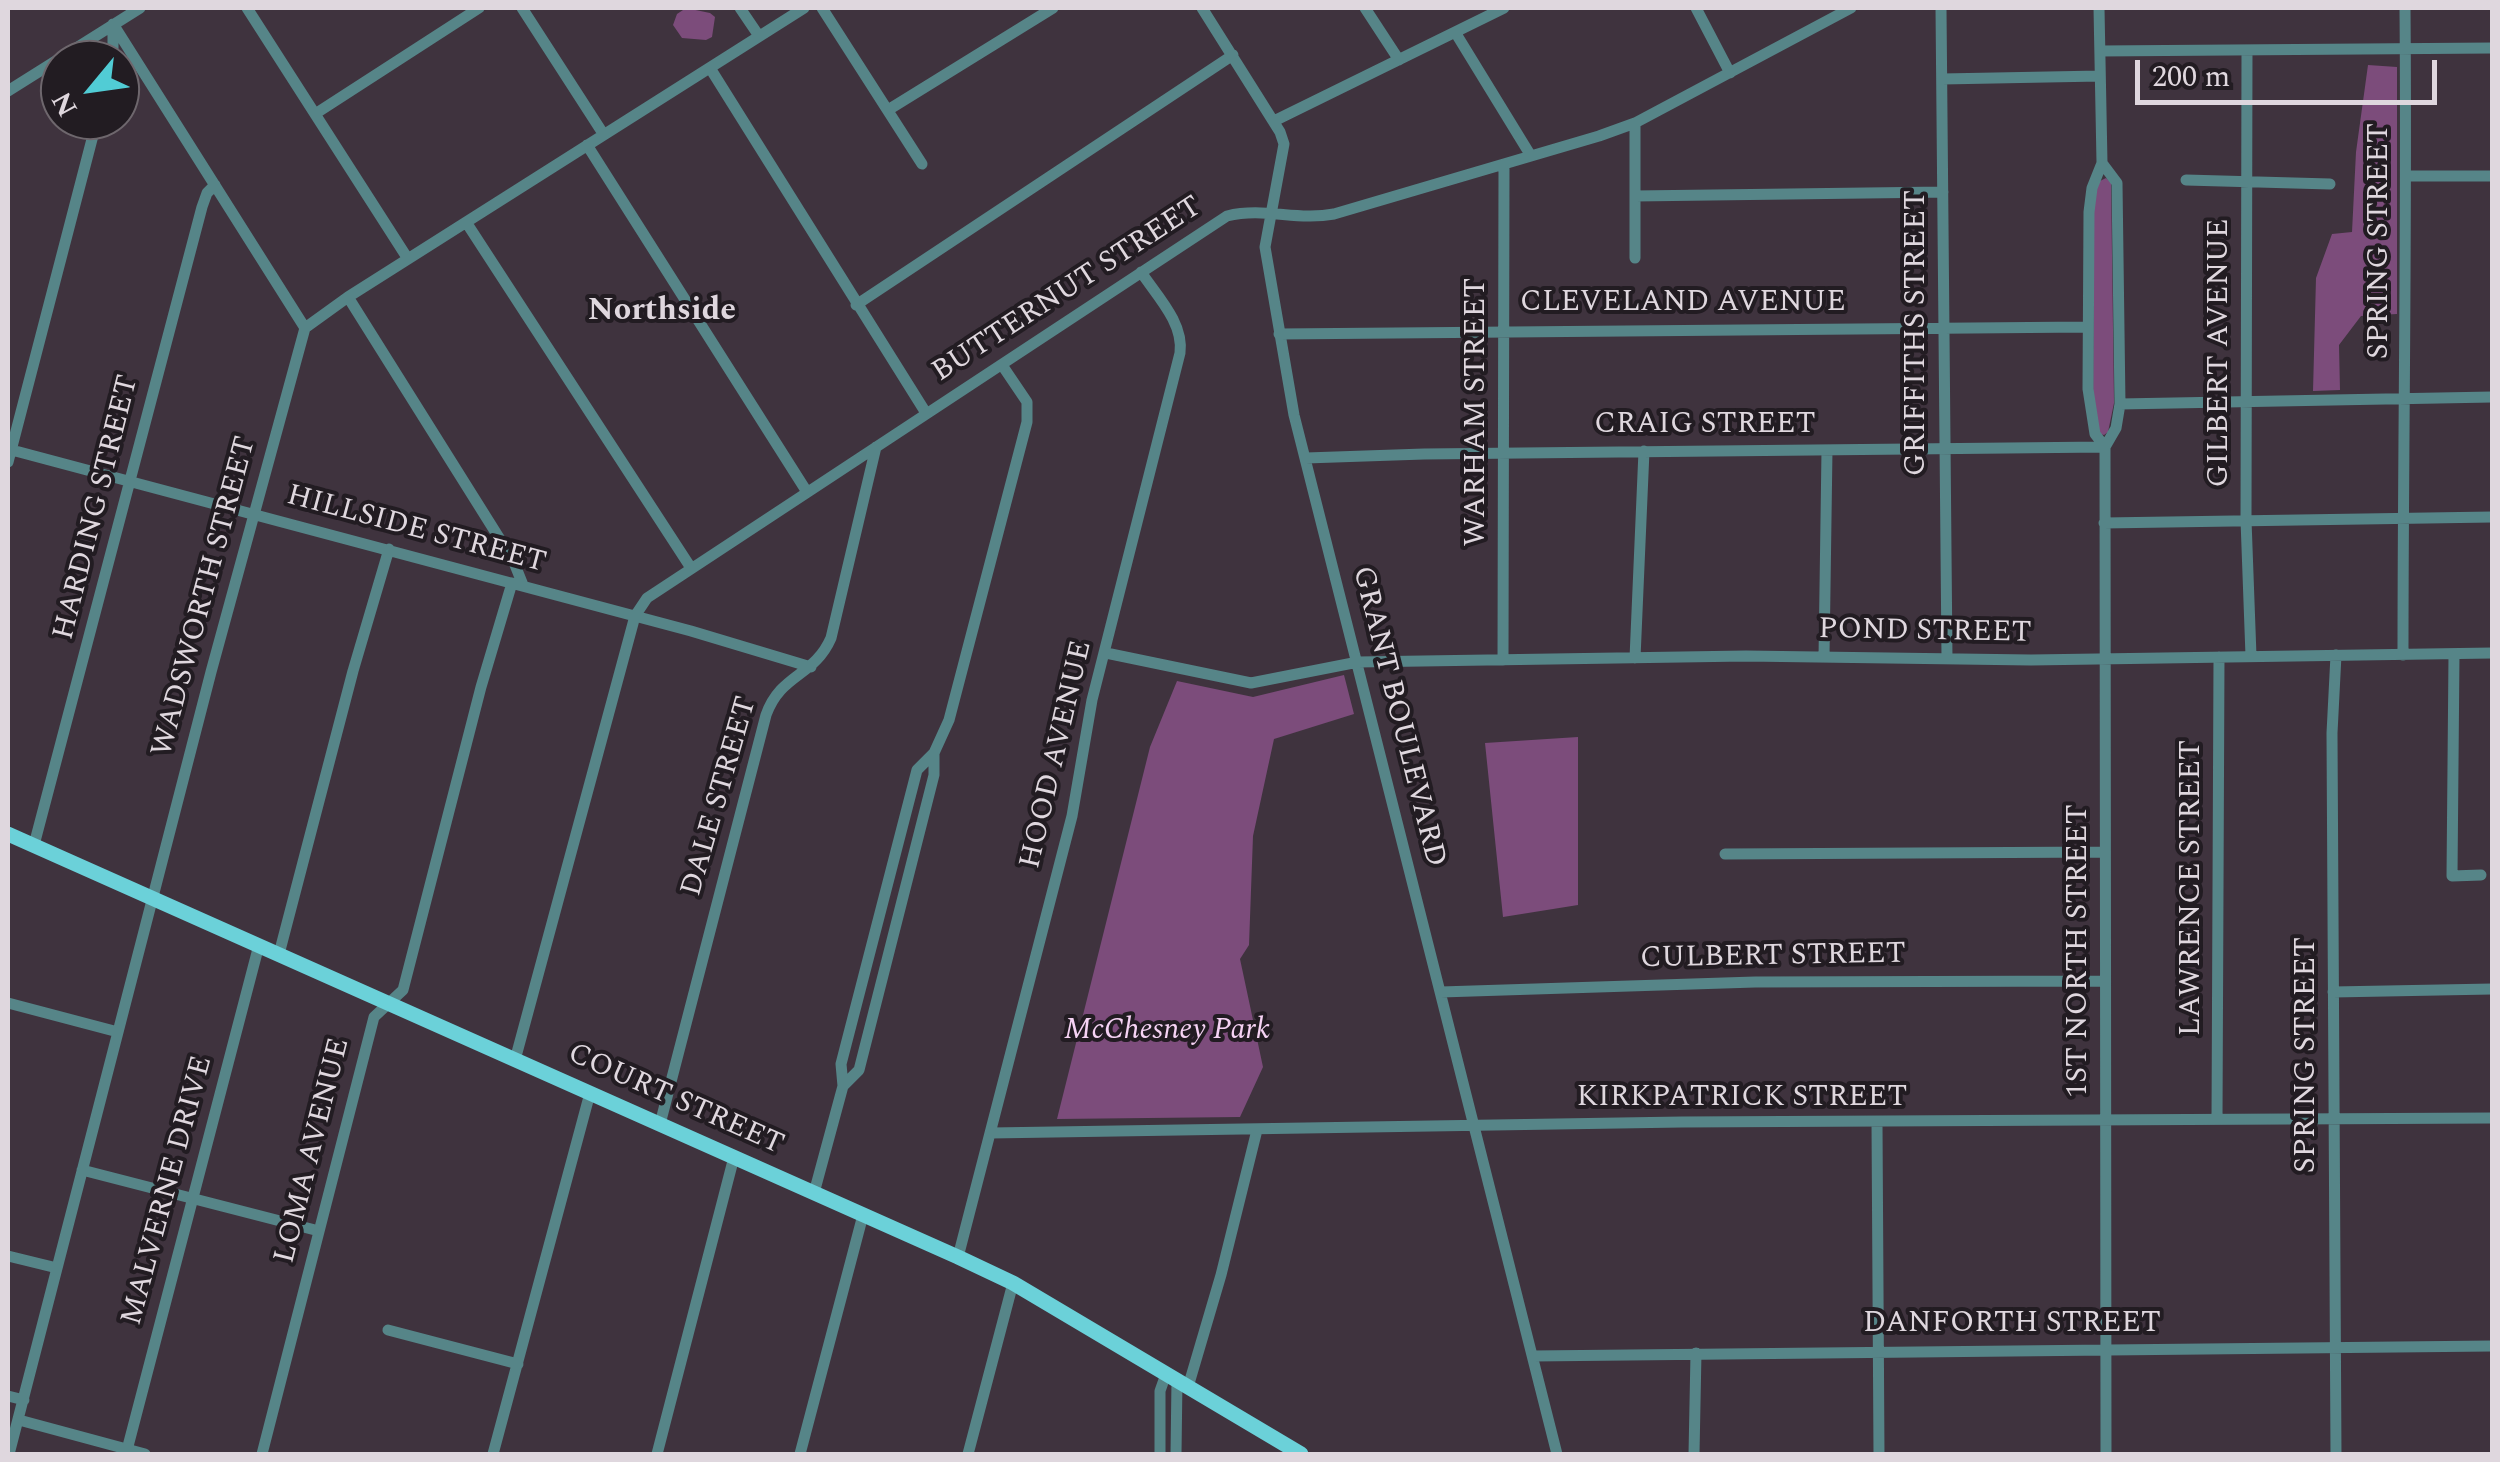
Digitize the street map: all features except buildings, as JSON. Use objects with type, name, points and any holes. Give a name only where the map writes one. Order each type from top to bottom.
[{"type":"main road","name":"COURT STREET","points":[[8,834],[1013,1283],[1301,1454]]},
{"type":"street","points":[[8,91],[140,8]]},
{"type":"street","points":[[247,8],[408,259]]},
{"type":"street","points":[[315,114],[479,8]]},
{"type":"street","points":[[522,8],[604,134]]},
{"type":"street","points":[[740,8],[759,36]]},
{"type":"street","points":[[113,24],[305,328],[804,8]]},
{"type":"street","points":[[822,8],[922,164]]},
{"type":"street","points":[[888,110],[1053,8]]},
{"type":"street","name":"GRANT BOULEVARD","points":[[1202,8],[1274,122],[1284,150],[1270,211],[1266,260],[1294,415],[1557,1454]]},
{"type":"street","points":[[1366,8],[1399,60]]},
{"type":"street","points":[[1274,122],[1504,8]]},
{"type":"street","points":[[1696,8],[1730,73]]},
{"type":"street","name":"BUTTERNUT STREET","points":[[635,616],[646,598],[1227,216],[1270,211],[1296,218],[1334,214],[1635,123],[1851,8]]},
{"type":"street","name":"GRIFFITHS STREET","points":[[1942,8],[1947,659]]},
{"type":"street","name":"1ST NORTH STREET","points":[[2099,8],[2102,163],[2092,188],[2089,212],[2088,327],[2090,411],[2094,434],[2105,447]]},
{"type":"street","name":"SPRING STREET","points":[[2403,654],[2405,8]]},
{"type":"street","points":[[113,24],[113,40]]},
{"type":"street","points":[[1454,32],[1532,156]]},
{"type":"street","points":[[2100,51],[2492,48]]},
{"type":"street","name":"GILBERT AVENUE","points":[[2246,50],[2246,520],[2251,656]]},
{"type":"street","points":[[856,304],[1233,56]]},
{"type":"street","points":[[710,68],[926,414]]},
{"type":"street","points":[[1942,78],[2100,76]]},
{"type":"street","points":[[1635,123],[1635,258]]},
{"type":"street","points":[[8,453],[93,140]]},
{"type":"street","points":[[587,145],[807,492]]},
{"type":"street","name":"1ST NORTH STREET","points":[[2102,163],[2117,182],[2120,404],[2116,428],[2105,447],[2106,1454]]},
{"type":"street","name":"WARHAM STREET","points":[[1503,660],[1504,164]]},
{"type":"street","points":[[2406,176],[2492,176]]},
{"type":"street","points":[[2186,180],[2330,184]]},
{"type":"street","name":"HARDING STREET","points":[[34,845],[202,208],[207,193],[215,186]]},
{"type":"street","points":[[1635,196],[1943,192]]},
{"type":"street","points":[[466,222],[691,568]]},
{"type":"street","name":"HOOD AVENUE","points":[[958,1257],[1075,803],[1084,735],[1182,338],[1141,272]]},
{"type":"street","points":[[348,297],[514,560],[517,584]]},
{"type":"street","name":"CLEVELAND AVENUE","points":[[1279,334],[2088,327]]},
{"type":"street","name":"WADSWORTH STREET","points":[[10,1454],[253,514],[305,328]]},
{"type":"street","points":[[814,1193],[843,1086],[841,1064],[917,770],[934,754],[949,720],[1027,422],[1027,402],[1002,364]]},
{"type":"street","points":[[2120,404],[2492,397]]},
{"type":"street","name":"DALE STREET","points":[[660,1124],[766,714],[773,695],[811,667],[831,638],[876,447]]},
{"type":"street","name":"CRAIG STREET","points":[[1306,458],[1503,452],[2105,447]]},
{"type":"street","points":[[1824,657],[1826,450]]},
{"type":"street","points":[[1635,658],[1644,451]]},
{"type":"street","name":"HILLSIDE STREET","points":[[8,453],[389,549],[811,667]]},
{"type":"street","points":[[2104,523],[2492,517]]},
{"type":"street","points":[[280,954],[353,670],[389,549]]},
{"type":"street","name":"LOMA AVENUE","points":[[262,1454],[374,1017],[404,990],[481,688],[517,584]]},
{"type":"street","points":[[515,1060],[635,616]]},
{"type":"street","name":"POND STREET","points":[[1106,654],[1238,682],[1276,679],[1358,662],[2492,653]]},
{"type":"street","points":[[2454,654],[2452,876],[2481,875]]},
{"type":"street","name":"SPRING STREET","points":[[2336,655],[2332,733],[2336,1454]]},
{"type":"street","name":"LAWRENCE STREET","points":[[2217,1119],[2219,657]]},
{"type":"street","points":[[843,1086],[859,1070],[934,775],[934,754]]},
{"type":"street","points":[[1725,854],[2104,852]]},
{"type":"street","name":"MALVERNE DRIVE","points":[[127,1450],[260,945]]},
{"type":"street","name":"CULBERT STREET","points":[[1441,992],[1755,982],[2105,981]]},
{"type":"street","points":[[2334,992],[2492,988]]},
{"type":"street","points":[[8,1003],[118,1032]]},
{"type":"street","points":[[494,1454],[590,1093]]},
{"type":"street","name":"KIRKPATRICK STREET","points":[[991,1133],[2492,1118]]},
{"type":"street","points":[[1878,1123],[1879,1454]]},
{"type":"street","points":[[1176,1454],[1177,1380],[1221,1275],[1257,1130]]},
{"type":"street","points":[[658,1454],[734,1158]]},
{"type":"street","points":[[82,1170],[320,1231]]},
{"type":"street","points":[[800,1454],[864,1215]]},
{"type":"street","points":[[8,1256],[57,1268]]},
{"type":"street","points":[[968,1454],[1013,1283]]},
{"type":"street","points":[[388,1330],[518,1364]]},
{"type":"street","name":"DANFORTH STREET","points":[[1533,1356],[2492,1346]]},
{"type":"street","points":[[1694,1454],[1696,1353]]},
{"type":"street","points":[[1160,1454],[1160,1391],[1177,1380]]},
{"type":"street","points":[[8,1396],[24,1400]]},
{"type":"street","points":[[18,1420],[145,1454]]},
{"type":"green space","points":[[686,8],[715,17],[712,37],[682,38],[673,25],[677,14]]},
{"type":"green space","points":[[2368,65],[2397,67],[2397,314],[2361,316],[2339,345],[2340,390],[2313,391],[2316,278],[2332,234],[2352,232],[2356,152]]},
{"type":"green space","points":[[2106,178],[2111,182],[2114,403],[2104,435],[2100,434],[2093,408],[2094,198],[2098,182]]},
{"type":"green space","name":"McChesney Park","points":[[1344,675],[1354,714],[1274,739],[1253,836],[1249,945],[1240,959],[1263,1067],[1240,1117],[1057,1119],[1150,747],[1177,681],[1253,697]]},
{"type":"green space","points":[[1578,737],[1578,905],[1503,917],[1485,743]]},
{"type":"district","name":"Northside","points":[[662,313]]}]
